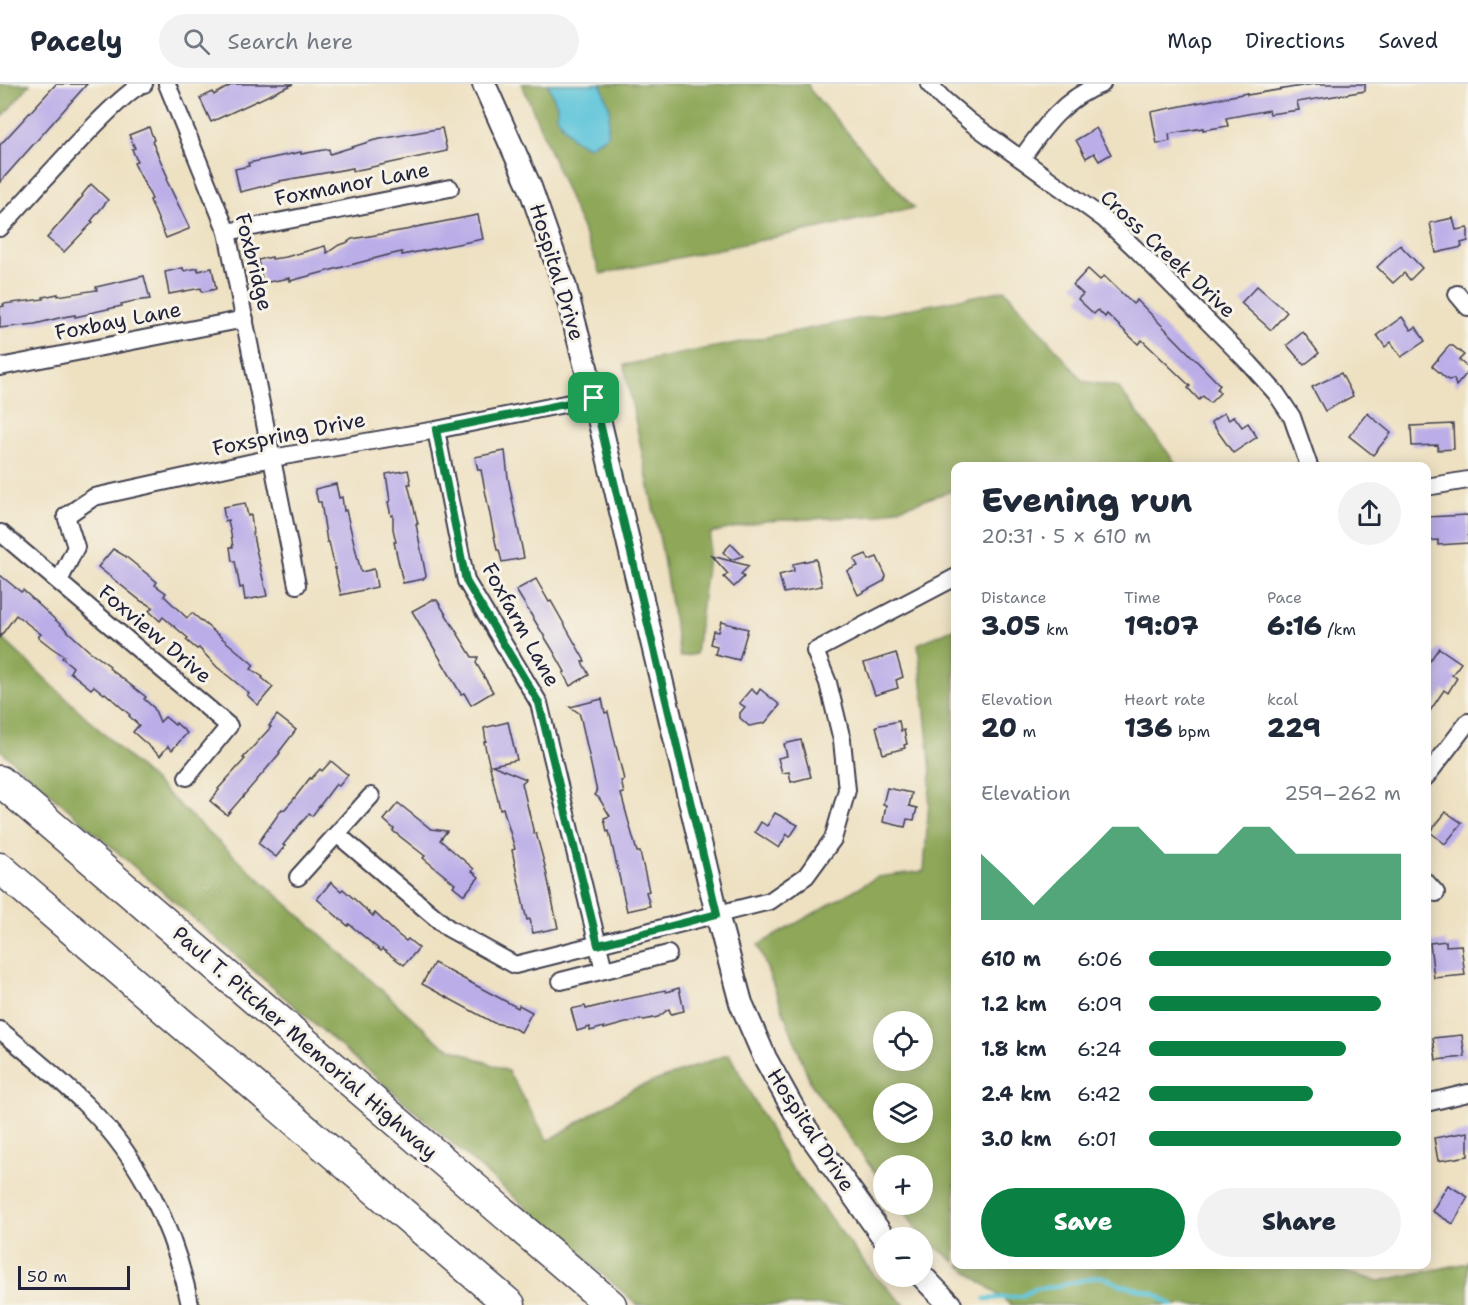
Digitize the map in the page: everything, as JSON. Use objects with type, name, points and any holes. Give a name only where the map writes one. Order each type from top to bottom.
[{"type":"highway","name":"Paul T. Pitcher Memorial Highway","points":[[0,781],[611,1305]]},
{"type":"highway","points":[[0,868],[510,1305]]},
{"type":"street","points":[[0,228],[114,105],[138,85],[144,84]]},
{"type":"street","name":"Foxbridge","points":[[167,84],[227,232],[297,585]]},
{"type":"street","name":"Hospital Drive","points":[[484,84],[530,187],[565,287],[594,398],[717,914],[741,1003],[765,1058],[799,1119],[876,1227]]},
{"type":"street","name":"Cross Creek Drive","points":[[929,84],[970,122],[1104,219],[1146,258],[1276,393],[1292,417],[1308,462]]},
{"type":"street","points":[[1022,158],[1043,128],[1061,109],[1100,84]]},
{"type":"street","name":"Foxmanor Lane","points":[[227,232],[450,188]]},
{"type":"street","name":"Foxbay Lane","points":[[0,367],[245,319]]},
{"type":"street","name":"Foxspring Drive","points":[[59,581],[76,547],[66,516],[94,497],[272,458],[436,430],[594,398]]},
{"type":"street","name":"Foxfarm Lane","points":[[436,430],[466,581],[539,703],[604,970]]},
{"type":"street","points":[[1431,486],[1468,480]]},
{"type":"street","name":"Foxview Drive","points":[[1,533],[229,726],[187,777]]},
{"type":"street","points":[[338,835],[448,928],[515,965],[770,901],[806,876],[833,839],[847,790],[842,740],[828,683],[815,651],[951,580]]},
{"type":"street","points":[[1431,770],[1468,722]]},
{"type":"street","points":[[298,877],[371,796]]},
{"type":"street","points":[[561,981],[668,954]]},
{"type":"street","points":[[0,1030],[87,1106],[127,1154],[164,1219],[178,1257],[190,1305]]},
{"type":"street","points":[[1431,1101],[1468,1093]]},
{"type":"street","points":[[933,1287],[950,1305]]},
{"type":"green space","points":[[0,84],[30,84],[0,120]]},
{"type":"green space","points":[[522,84],[808,84],[810,90],[914,208],[601,274]]},
{"type":"green space","points":[[1005,290],[1083,381],[1118,387],[1175,462],[951,462],[951,491],[875,516],[765,521],[711,533],[696,654],[680,657],[661,546],[624,365]]},
{"type":"green space","points":[[951,630],[951,1259],[933,1245],[933,1227],[915,1227],[906,1215],[933,1215],[933,1155],[873,1155],[873,1170],[811,1084],[758,945],[877,877],[924,871],[931,772],[918,644]]},
{"type":"green space","points":[[0,636],[210,834],[441,1044],[508,1071],[548,1141],[633,1089],[729,1054],[788,1163],[873,1274],[873,1287],[886,1287],[905,1305],[638,1305],[0,750]]},
{"type":"green space","points":[[1468,1259],[1468,1305],[1011,1305],[964,1269],[1333,1269],[1379,1281],[1467,1263]]},
{"type":"water","points":[[548,84],[601,84],[610,109],[607,136],[588,147],[572,138],[556,116],[558,108]]},
{"type":"building","points":[[56,84],[87,84],[0,182],[0,145]]},
{"type":"building","points":[[233,84],[293,84],[211,122],[200,98],[213,92],[214,95]]},
{"type":"building","points":[[1314,84],[1365,84],[1365,91],[1297,102],[1299,110],[1270,114],[1269,110],[1226,118],[1228,126],[1169,134],[1170,141],[1157,144],[1151,112],[1247,93],[1247,95]]},
{"type":"building","points":[[149,127],[154,140],[152,141],[168,178],[166,179],[189,227],[189,229],[166,238],[150,200],[152,199],[134,163],[137,161],[132,149],[135,148],[129,135]]},
{"type":"building","points":[[442,128],[447,151],[353,171],[353,168],[280,181],[240,192],[235,169],[249,166],[248,163],[301,152],[301,154],[329,149],[330,154],[375,140]]},
{"type":"building","points":[[1096,128],[1111,154],[1099,161],[1094,153],[1086,158],[1076,140]]},
{"type":"building","points":[[91,184],[108,200],[91,221],[93,222],[64,252],[47,238]]},
{"type":"building","points":[[478,215],[483,239],[402,255],[402,252],[388,255],[290,281],[290,278],[263,283],[258,260],[286,257],[325,246],[327,253],[352,239]]},
{"type":"building","points":[[1453,218],[1456,230],[1468,228],[1468,241],[1461,243],[1462,247],[1436,253],[1430,223]]},
{"type":"building","points":[[1400,245],[1422,268],[1410,280],[1404,273],[1393,283],[1377,267]]},
{"type":"building","points":[[183,268],[184,271],[198,268],[198,271],[212,268],[216,289],[202,292],[201,288],[169,294],[165,272]]},
{"type":"building","points":[[1088,269],[1100,280],[1104,276],[1133,304],[1137,300],[1220,385],[1217,389],[1220,393],[1210,403],[1203,396],[1199,400],[1188,388],[1190,386],[1142,340],[1138,344],[1107,314],[1105,317],[1098,310],[1094,314],[1078,299],[1083,294],[1073,285]]},
{"type":"building","points":[[144,276],[150,299],[121,304],[122,306],[75,317],[75,315],[35,324],[0,328],[0,307],[4,306],[3,304],[97,290],[96,287]]},
{"type":"building","points":[[1257,286],[1287,312],[1271,330],[1241,303]]},
{"type":"building","points":[[1402,317],[1411,330],[1416,327],[1425,341],[1401,357],[1391,342],[1385,347],[1377,335]]},
{"type":"building","points":[[1303,332],[1319,353],[1304,365],[1287,345]]},
{"type":"building","points":[[1449,346],[1453,346],[1464,355],[1459,360],[1468,368],[1468,372],[1456,386],[1454,379],[1448,380],[1432,366]]},
{"type":"building","points":[[1341,373],[1353,396],[1325,411],[1312,387]]},
{"type":"building","points":[[1224,413],[1229,420],[1234,416],[1242,427],[1248,423],[1257,437],[1233,453],[1211,422]]},
{"type":"building","points":[[1367,413],[1391,433],[1373,455],[1349,436]]},
{"type":"building","points":[[1453,424],[1454,449],[1438,450],[1438,445],[1412,446],[1411,426]]},
{"type":"building","points":[[505,451],[524,558],[502,562],[499,550],[497,550],[481,470],[478,470],[475,457]]},
{"type":"building","points":[[408,470],[411,484],[408,484],[418,524],[416,524],[426,576],[423,579],[403,583],[394,542],[396,542],[393,515],[391,516],[388,502],[390,501],[386,474]]},
{"type":"building","points":[[336,484],[339,498],[342,497],[344,511],[346,510],[361,572],[374,569],[377,587],[341,595],[329,542],[327,542],[321,502],[318,502],[315,489]]},
{"type":"building","points":[[245,503],[248,516],[251,515],[254,541],[267,596],[245,600],[243,587],[240,588],[235,561],[232,561],[231,534],[228,520],[225,521],[223,507]]},
{"type":"building","points":[[1468,515],[1468,543],[1438,545],[1438,540],[1431,541],[1431,517]]},
{"type":"building","points":[[731,544],[743,556],[731,560],[723,552]]},
{"type":"building","points":[[113,549],[157,582],[155,585],[166,593],[164,596],[187,618],[192,613],[254,665],[251,669],[273,687],[258,705],[247,695],[249,693],[217,667],[199,648],[197,649],[186,640],[188,638],[163,617],[160,621],[149,611],[153,607],[141,601],[98,567]]},
{"type":"building","points":[[866,554],[869,560],[877,557],[886,576],[884,581],[858,595],[847,571],[858,566],[854,559]]},
{"type":"building","points":[[712,556],[749,566],[741,574],[744,577],[734,587],[724,577],[728,574]]},
{"type":"building","points":[[816,559],[822,586],[784,593],[779,575],[794,571],[793,564]]},
{"type":"building","points":[[0,575],[21,592],[23,590],[88,650],[146,697],[144,699],[154,708],[160,722],[165,717],[187,733],[172,750],[168,746],[160,756],[133,732],[139,725],[130,715],[105,693],[94,686],[91,689],[70,672],[73,667],[62,658],[64,656],[38,637],[41,634],[16,615],[0,637]]},
{"type":"building","points":[[536,579],[585,661],[582,662],[589,675],[570,686],[563,673],[565,672],[516,590]]},
{"type":"building","points":[[432,600],[437,600],[472,657],[478,657],[476,663],[493,692],[471,705],[464,693],[461,694],[412,611]]},
{"type":"building","points":[[721,622],[748,629],[739,660],[715,654],[717,646],[710,644],[713,631],[718,632]]},
{"type":"building","points":[[1439,648],[1461,663],[1452,675],[1457,678],[1448,693],[1444,690],[1431,710],[1431,659]]},
{"type":"building","points":[[896,653],[903,677],[896,680],[898,688],[875,695],[864,663]]},
{"type":"building","points":[[751,689],[757,694],[760,689],[780,705],[765,723],[749,726],[740,718],[740,713],[745,707],[739,703]]},
{"type":"building","points":[[602,699],[605,713],[608,712],[624,780],[621,781],[624,793],[621,794],[637,852],[640,852],[649,891],[646,892],[650,906],[627,911],[604,818],[610,816],[595,795],[597,792],[581,719],[579,713],[570,707]]},
{"type":"building","points":[[277,715],[296,730],[280,753],[227,815],[210,801],[245,759],[243,758],[271,727],[269,726]]},
{"type":"building","points":[[899,721],[907,744],[904,745],[905,748],[883,754],[876,726]]},
{"type":"building","points":[[508,722],[517,760],[492,765],[526,779],[522,783],[534,834],[536,833],[545,866],[558,928],[533,933],[530,919],[527,920],[524,908],[512,850],[515,849],[503,808],[500,809],[484,742],[486,741],[484,728]]},
{"type":"building","points":[[801,740],[811,777],[791,782],[789,772],[782,773],[778,758],[787,756],[784,744]]},
{"type":"building","points":[[331,761],[348,775],[339,786],[336,784],[312,816],[309,814],[300,824],[276,857],[258,843],[282,809],[284,810],[310,778],[320,769],[322,771]]},
{"type":"building","points":[[887,788],[912,793],[909,806],[917,808],[914,820],[907,819],[905,827],[883,822],[886,805],[883,804]]},
{"type":"building","points":[[398,803],[431,829],[447,831],[440,840],[474,869],[472,871],[479,877],[465,894],[453,886],[455,884],[393,831],[394,829],[384,820]]},
{"type":"building","points":[[1446,812],[1462,823],[1445,844],[1431,831]]},
{"type":"building","points":[[775,813],[798,825],[790,837],[787,834],[779,848],[755,832],[761,822],[767,826]]},
{"type":"building","points":[[331,882],[341,891],[343,889],[373,916],[375,913],[406,941],[408,939],[419,948],[404,965],[382,949],[381,951],[349,924],[348,926],[317,899]]},
{"type":"building","points":[[1446,941],[1446,946],[1461,945],[1465,975],[1434,978],[1431,943]]},
{"type":"building","points":[[434,963],[518,1008],[519,1005],[532,1012],[521,1032],[509,1026],[494,1023],[422,984]]},
{"type":"building","points":[[679,988],[684,1011],[671,1014],[669,1009],[658,1017],[640,1019],[604,1029],[604,1027],[590,1031],[590,1027],[577,1031],[571,1009],[585,1006],[586,1009]]},
{"type":"building","points":[[1462,1035],[1465,1057],[1436,1060],[1433,1038]]},
{"type":"building","points":[[1468,1132],[1468,1156],[1438,1161],[1434,1138]]},
{"type":"building","points":[[1448,1185],[1468,1197],[1453,1224],[1432,1211]]},
{"type":"waterway","points":[[985,1299],[1022,1296],[1034,1289],[1100,1276],[1121,1285],[1153,1293],[1172,1305]]},
{"type":"route","points":[[594,398],[717,914],[598,945],[539,703],[466,581],[436,430],[594,398]]}]
